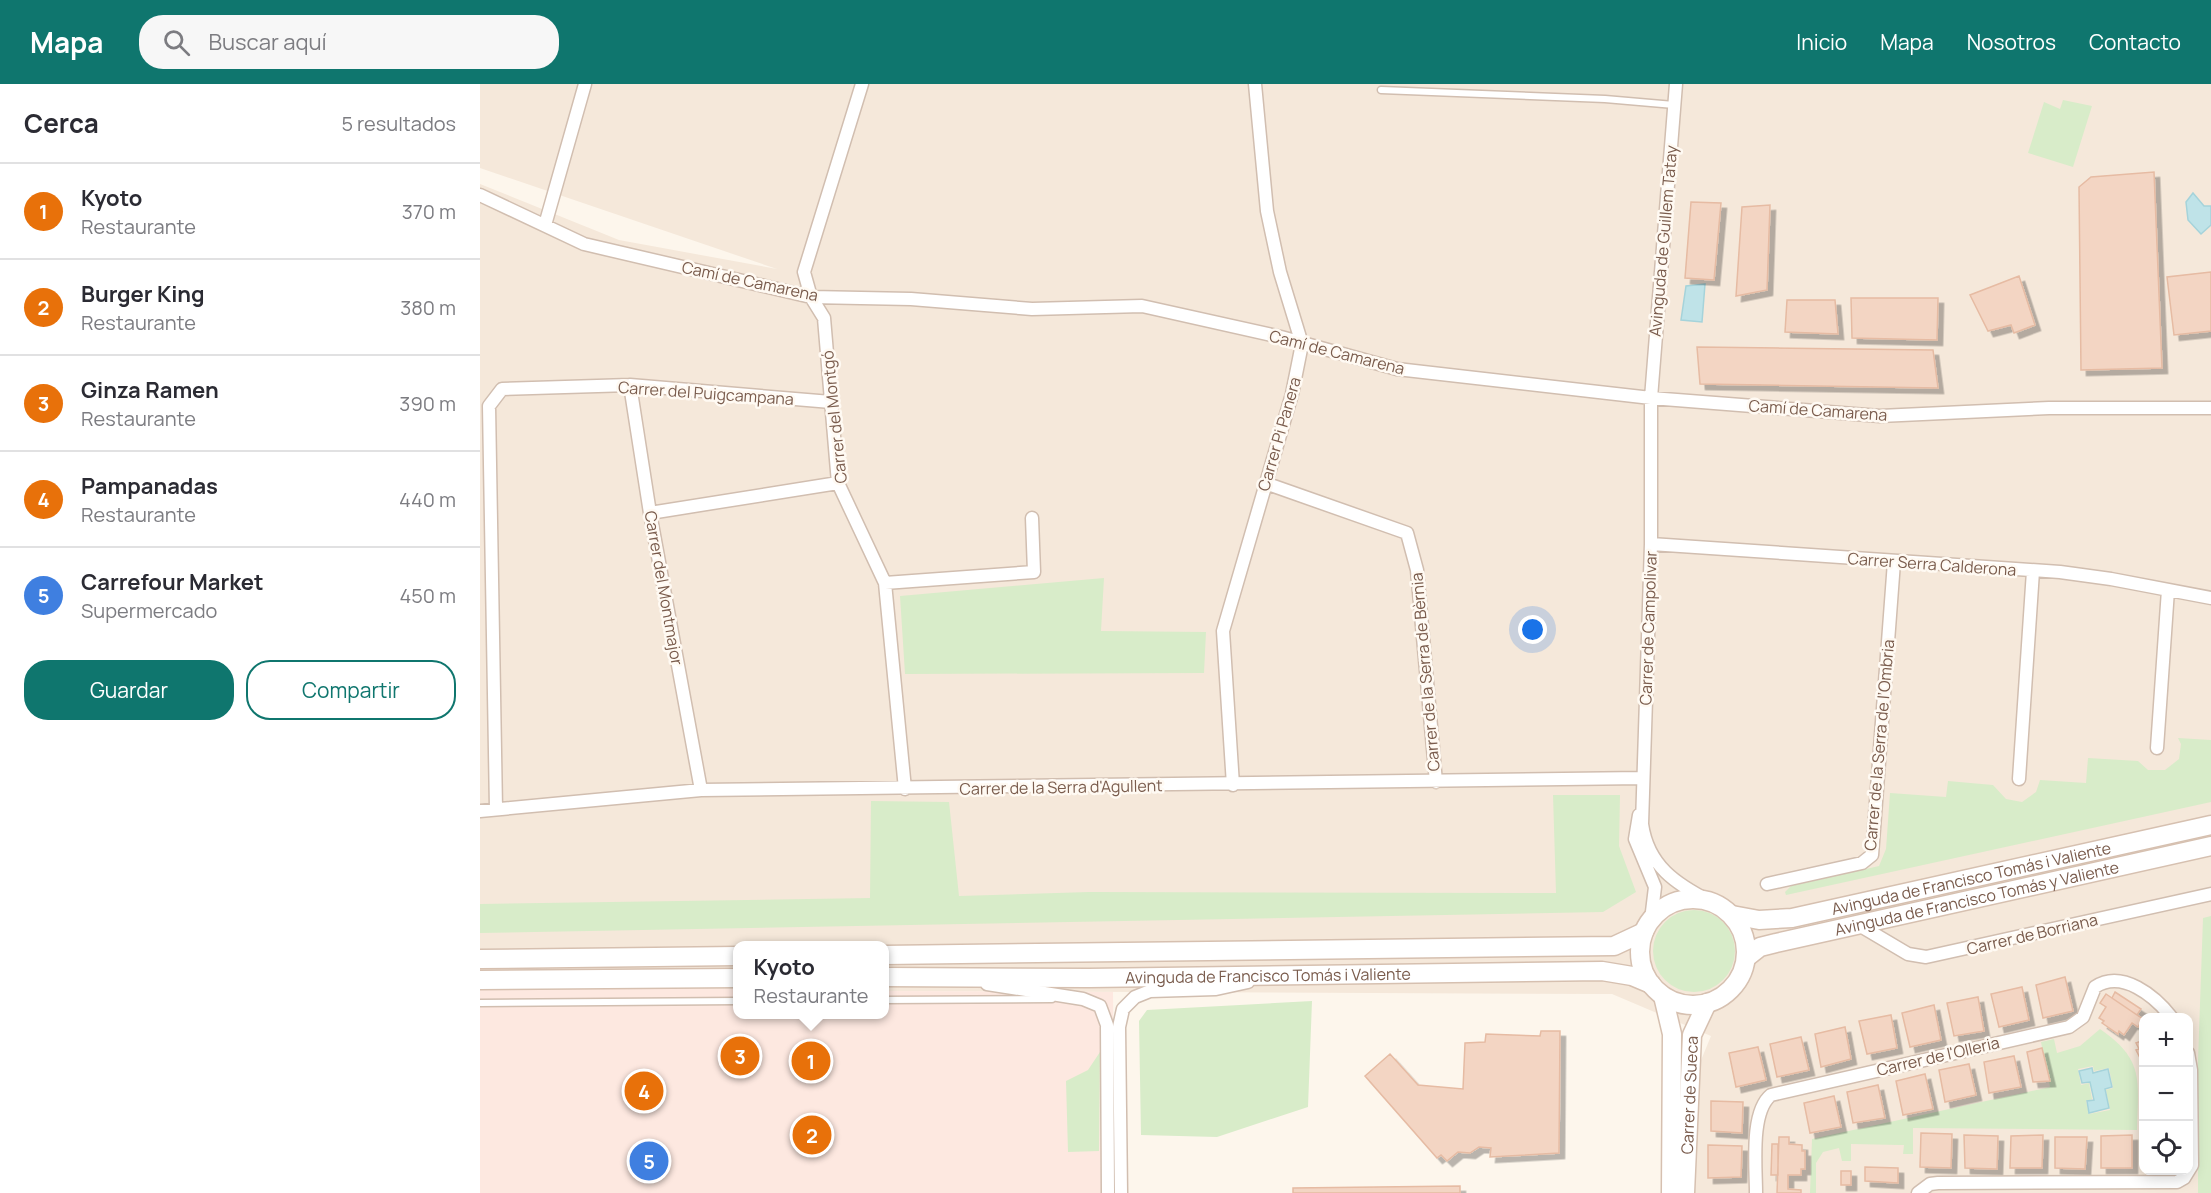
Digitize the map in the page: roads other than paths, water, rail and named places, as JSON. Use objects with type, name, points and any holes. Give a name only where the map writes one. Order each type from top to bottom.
[{"type":"main road","name":"Avinguda de Francisco Tomás i Valiente","points":[[1732,915],[1759,920],[1791,918],[2211,825]]},
{"type":"main road","name":"Avinguda de Francisco Tomás y Valiente","points":[[1746,958],[1760,947],[2211,846]]},
{"type":"main road","points":[[1695,899],[1711,902],[1732,915],[1745,941],[1746,958],[1734,985],[1722,996],[1707,1003],[1684,1003],[1657,990],[1642,968],[1640,950],[1648,926],[1663,908],[1678,901],[1695,899]]},
{"type":"main road","name":"Avinguda de Francisco Tomás i Valiente","points":[[889,955],[1614,946],[1648,926]]},
{"type":"main road","points":[[480,959],[733,956]]},
{"type":"main road","name":"Avinguda de Francisco Tomás i Valiente","points":[[889,977],[1089,978],[1602,971],[1632,976],[1657,990]]},
{"type":"main road","points":[[480,980],[733,978]]},
{"type":"main road","name":"Carrer de Sueca","points":[[1657,990],[1672,1034],[1671,1193]]},
{"type":"main road","name":"Carrer de Sueca","points":[[1685,1193],[1692,1035],[1707,1003]]},
{"type":"street","points":[[545,225],[585,84]]},
{"type":"street","name":"Carrer del Montgó","points":[[862,84],[804,272],[811,297],[824,318],[838,483],[885,583],[905,789]]},
{"type":"street","name":"Carrer Pi Panera","points":[[1233,785],[1222,631],[1292,394],[1302,344],[1280,272],[1267,211],[1255,84]]},
{"type":"street","name":"Avinguda de Guillem Tatay","points":[[1651,450],[1651,398],[1676,84]]},
{"type":"street","name":"Camí de Camarena","points":[[480,195],[584,244],[811,297],[911,299],[1032,309],[1142,306],[1397,369],[1651,398],[1880,416],[2049,408],[2211,408]]},
{"type":"street","name":"Carrer del Puigcampana","points":[[496,809],[489,406],[502,389],[630,385],[831,402]]},
{"type":"street","name":"Carrer del Montmajor","points":[[630,385],[650,513],[701,790]]},
{"type":"street","name":"Carrer de Campolivar","points":[[1651,450],[1651,544],[1642,778],[1644,836],[1660,868],[1684,888],[1711,902]]},
{"type":"street","points":[[650,513],[838,483]]},
{"type":"street","name":"Carrer de la Serra de Bèrnia","points":[[1265,483],[1407,533],[1417,570],[1436,782]]},
{"type":"street","points":[[885,583],[1034,572],[1032,518]]},
{"type":"street","name":"Carrer Serra Calderona","points":[[1651,544],[2085,575],[2211,598]]},
{"type":"street","name":"Carrer de la Serra de l’Ombria","points":[[1767,884],[1862,863],[1872,855],[1894,562]]},
{"type":"street","points":[[2019,778],[2033,571]]},
{"type":"street","points":[[2157,747],[2168,590]]},
{"type":"street","name":"Carrer de la Serra d'Agullent","points":[[480,812],[701,790],[1642,778]]},
{"type":"street","name":"Carrer de Campolivar","points":[[1642,806],[1635,826],[1635,838],[1655,887],[1648,926]]},
{"type":"street","name":"Carrer de Borriana","points":[[1859,925],[1908,954],[1926,957],[2211,894]]},
{"type":"street","points":[[1121,1193],[1119,1027],[1123,1009],[1135,997],[1150,991],[1216,988],[1290,974]]},
{"type":"street","points":[[939,977],[1083,999],[1100,1006],[1107,1025],[1108,1193]]},
{"type":"street","name":"Carrer de l'Olleria","points":[[1756,1193],[1758,1115],[1764,1101],[1770,1095],[2069,1027],[2083,1017],[2095,987],[2111,980],[2121,981],[2143,992],[2167,1013]]},
{"type":"street","name":"Carrer de Sueca","points":[[1663,1193],[1667,1057],[1672,1051]]},
{"type":"street","points":[[1918,1193],[1930,1184],[1938,1183],[2177,1182],[2184,1178],[2192,1165],[2190,1067]]},
{"type":"lane","points":[[1381,90],[1605,99],[1674,105]]},
{"type":"lane","points":[[889,1000],[1083,999]]},
{"type":"lane","points":[[480,1003],[733,1001]]},
{"type":"water","points":[[2193,193],[2204,206],[2211,206],[2211,225],[2201,234],[2188,220],[2186,202]]},
{"type":"water","points":[[1705,284],[1702,322],[1681,320],[1686,286]]},
{"type":"water","points":[[2092,1068],[2093,1073],[2108,1069],[2112,1087],[2105,1089],[2109,1108],[2089,1113],[2087,1101],[2094,1100],[2090,1082],[2082,1083],[2079,1071]]},
{"type":"place","name":"Ginza Ramen","points":[[740,1056]]},
{"type":"place","name":"Kyoto","points":[[811,1061]]},
{"type":"place","name":"Pampanadas","points":[[644,1091]]},
{"type":"place","name":"Burger King","points":[[812,1135]]},
{"type":"place","name":"Carrefour Market","points":[[649,1161]]}]
